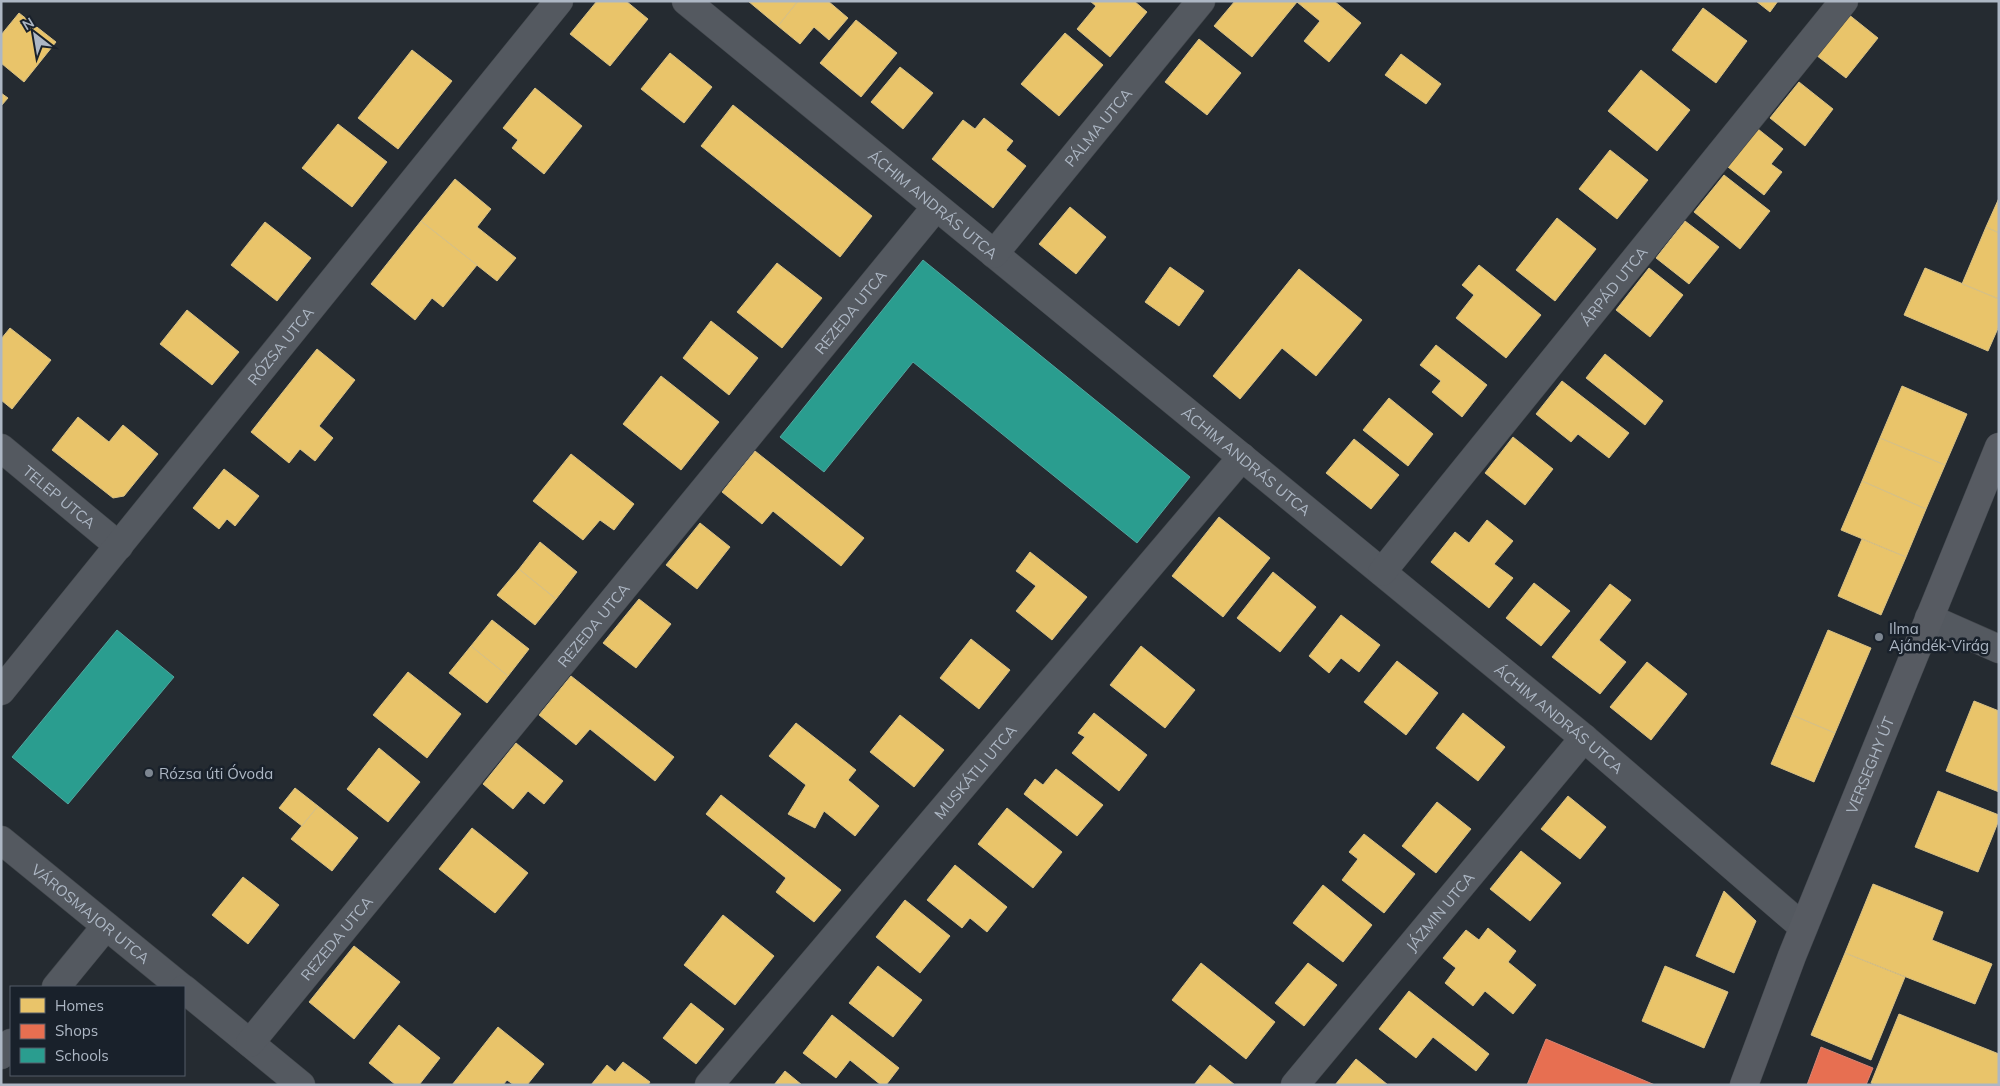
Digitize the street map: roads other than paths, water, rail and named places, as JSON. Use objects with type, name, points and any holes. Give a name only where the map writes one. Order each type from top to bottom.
[{"type":"main road","name":"VERSEGHY ÚT","points":[[1744,1085],[1803,927],[1999,447]]},
{"type":"street","name":"RÓZSA UTCA","points":[[1,691],[559,1]]},
{"type":"street","name":"ÁCHIM ANDRÁS UTCA","points":[[686,1],[1584,738],[1803,927]]},
{"type":"street","name":"PÁLMA UTCA","points":[[994,254],[1201,1]]},
{"type":"street","name":"ÁRPÁD UTCA","points":[[1382,572],[1844,1]]},
{"type":"street","name":"REZEDA UTCA","points":[[250,1043],[936,207]]},
{"type":"street","name":"TELEP UTCA","points":[[1,448],[119,546]]},
{"type":"street","name":"MUSKÁTLI UTCA","points":[[709,1085],[1242,457]]},
{"type":"street","points":[[1929,618],[1999,649]]},
{"type":"street","name":"JÁZMIN UTCA","points":[[1295,1085],[1584,738]]},
{"type":"street","name":"VÁROSMAJOR UTCA","points":[[1,840],[180,986]]},
{"type":"street","points":[[57,986],[106,926]]},
{"type":"street","name":"VÁROSMAJOR UTCA","points":[[185,990],[301,1085]]},
{"type":"street","points":[[1,1055],[10,1044]]},
{"type":"place","name":"Ilma Ajándék-Virág","points":[[1879,637]]},
{"type":"place","name":"Rózsa úti Óvoda","points":[[149,773]]}]
